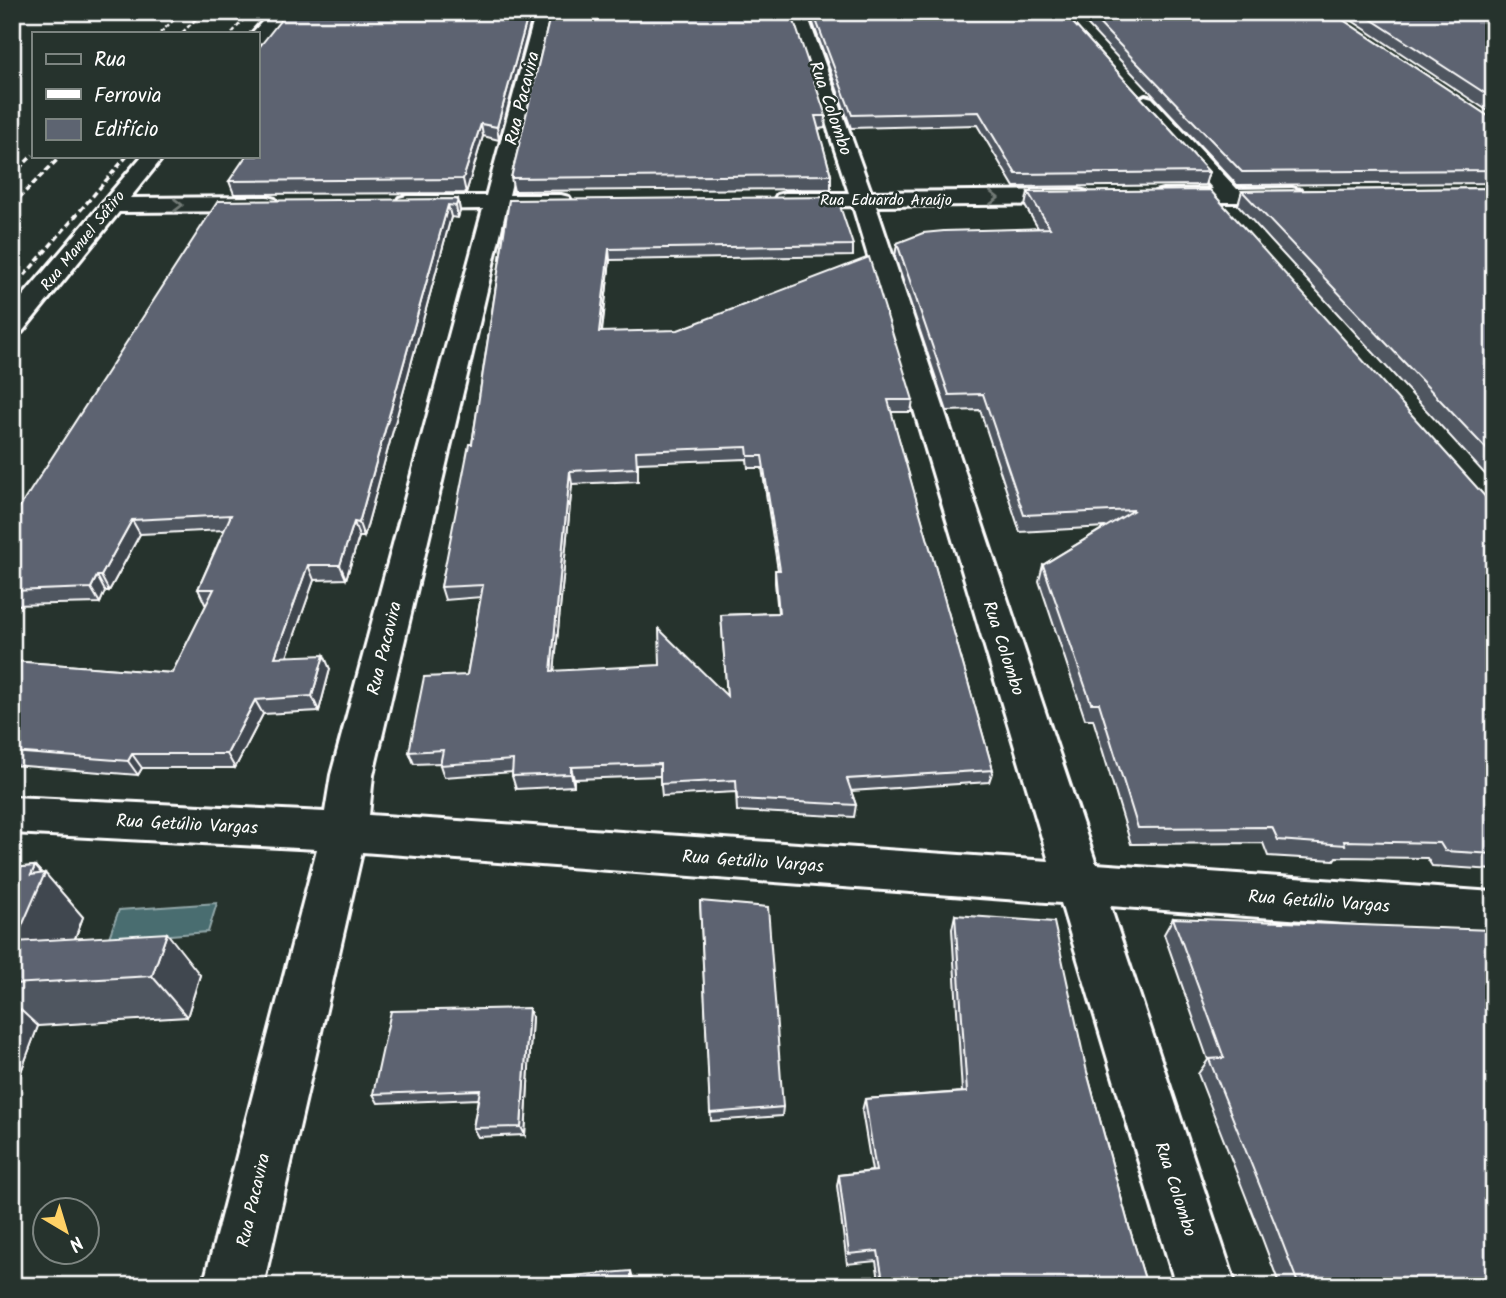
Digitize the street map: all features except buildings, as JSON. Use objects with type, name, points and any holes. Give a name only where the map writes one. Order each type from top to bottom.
[{"type":"street","points":[[259,36],[280,12]]},
{"type":"street","name":"Rua Pacavira","points":[[233,1286],[344,832],[352,775],[544,12]]},
{"type":"street","name":"Rua Colombo","points":[[798,12],[862,199],[1206,1286]]},
{"type":"street","points":[[1134,91],[1228,205]]},
{"type":"street","name":"Rua Manuel Sátiro","points":[[12,326],[151,158]]},
{"type":"street","points":[[1147,197],[1228,205],[1314,195]]},
{"type":"street","name":"Rua Eduardo Araújo","points":[[767,200],[1106,197]]},
{"type":"street","points":[[388,204],[578,202]]},
{"type":"street","points":[[110,205],[290,204]]},
{"type":"street","name":"Rua Getúlio Vargas","points":[[12,815],[344,832],[1494,913]]},
{"type":"water","points":[[217,903],[208,932],[108,940],[119,910]]},
{"type":"railway","points":[[161,32],[182,12]]},
{"type":"railway","points":[[183,32],[203,12]]},
{"type":"railway","points":[[233,32],[250,12]]},
{"type":"railway","points":[[12,175],[32,156]]},
{"type":"railway","points":[[12,205],[59,158]]},
{"type":"railway","points":[[12,290],[125,158]]}]
